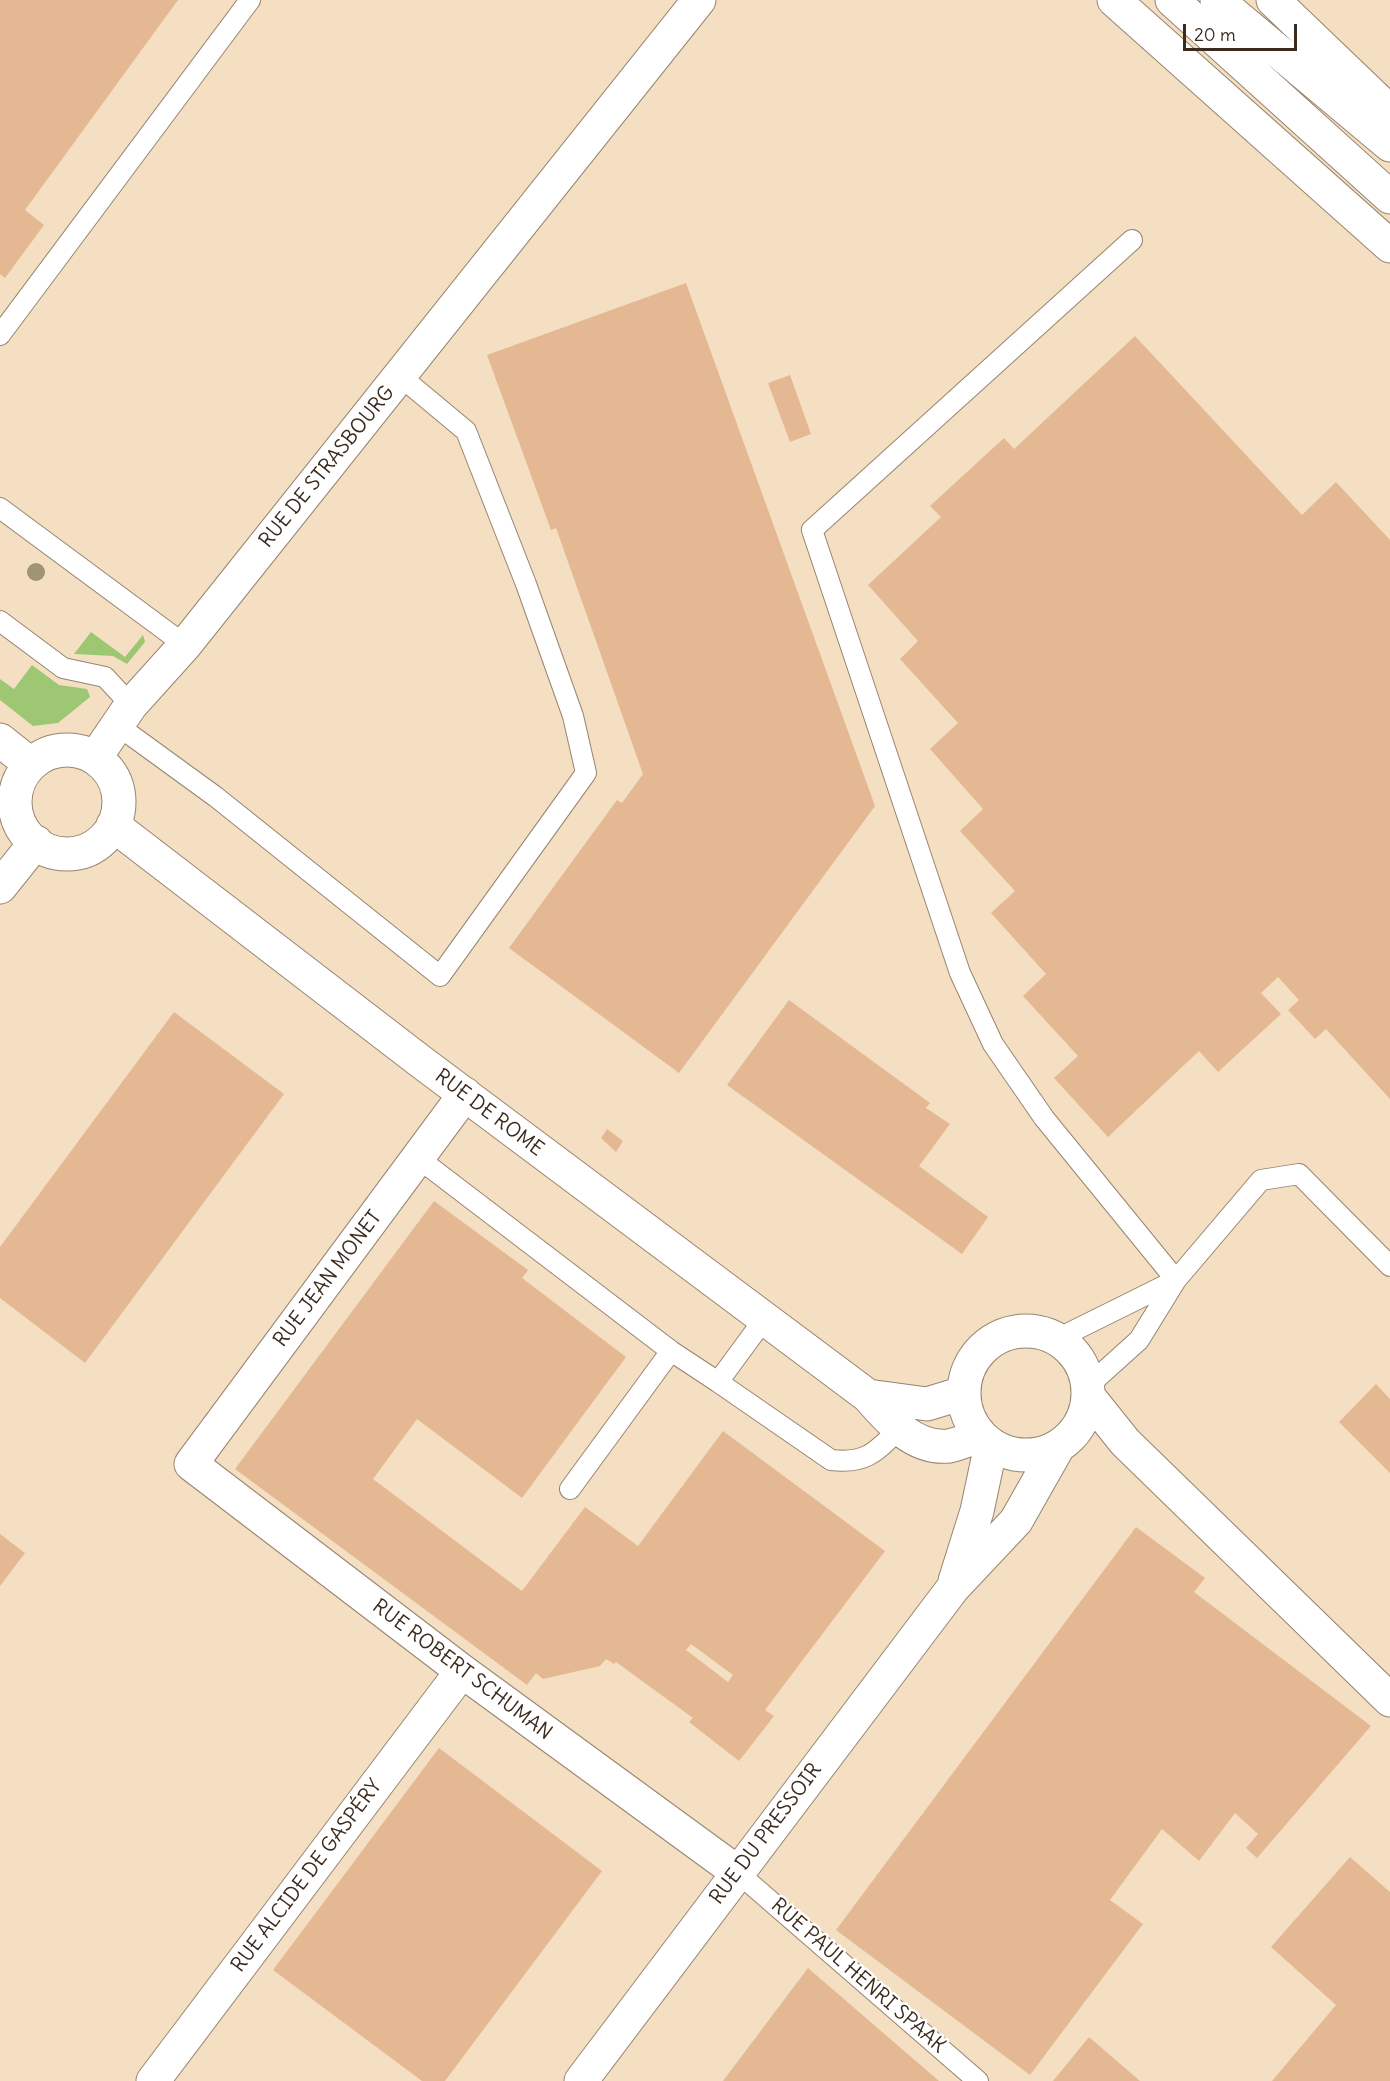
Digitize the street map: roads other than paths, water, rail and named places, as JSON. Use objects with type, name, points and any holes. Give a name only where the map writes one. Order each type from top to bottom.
[{"type":"street","name":"RUE DE STRASBOURG","points":[[95,758],[124,715],[185,645],[699,0]]},
{"type":"street","points":[[1114,0],[1390,246]]},
{"type":"street","points":[[1172,0],[1390,197]]},
{"type":"street","points":[[1217,0],[1390,145]]},
{"type":"street","points":[[1273,0],[1390,112]]},
{"type":"street","points":[[0,740],[30,764]]},
{"type":"street","points":[[65,750],[79,751],[95,758],[116,783],[119,804],[113,825],[104,839],[90,849],[73,854],[56,853],[36,843],[20,825],[15,810],[15,795],[20,780],[30,764],[51,753],[65,750]]},
{"type":"street","name":"RUE DE ROME","points":[[113,825],[465,1094],[868,1395],[898,1430],[922,1440],[948,1446],[986,1440]]},
{"type":"street","points":[[0,887],[36,843]]},
{"type":"street","name":"RUE JEAN MONET","points":[[191,1464],[465,1094]]},
{"type":"street","points":[[1088,1392],[1084,1416],[1066,1440],[1038,1455],[1017,1455],[986,1440],[965,1408],[963,1393],[966,1373],[975,1356],[990,1341],[1008,1333],[1027,1330],[1047,1334],[1056,1339],[1078,1359],[1088,1392],[1125,1442],[1390,1700]]},
{"type":"street","name":"RUE DE ROME","points":[[868,1395],[927,1404],[963,1393]]},
{"type":"street","name":"RUE DU PRESSOIR","points":[[953,1588],[977,1510],[986,1440]]},
{"type":"street","points":[[1066,1440],[1125,1442]]},
{"type":"street","name":"RUE DU PRESSOIR","points":[[581,2081],[953,1588],[1016,1521],[1066,1440]]},
{"type":"street","name":"RUE ROBERT SCHUMAN","points":[[191,1464],[462,1671],[737,1872]]},
{"type":"street","name":"RUE ALCIDE DE GASPÉRY","points":[[153,2081],[462,1671]]},
{"type":"lane","points":[[0,334],[250,0]]},
{"type":"lane","points":[[1132,240],[812,530],[960,973],[993,1044],[1044,1118],[1176,1281]]},
{"type":"lane","points":[[0,621],[63,668],[105,677],[124,715],[216,797],[440,976],[586,772],[573,716],[526,584],[466,431],[400,376]]},
{"type":"lane","points":[[0,508],[185,645]]},
{"type":"lane","points":[[418,1158],[671,1351],[831,1460],[852,1462],[874,1454],[898,1430]]},
{"type":"lane","points":[[1088,1392],[1140,1340],[1176,1281],[1261,1180],[1299,1174],[1390,1266]]},
{"type":"lane","points":[[1056,1339],[1176,1281]]},
{"type":"lane","points":[[718,1382],[765,1318]]},
{"type":"lane","points":[[570,1489],[671,1351]]},
{"type":"lane","name":"RUE PAUL HENRI SPAAK","points":[[737,1872],[978,2081]]}]
